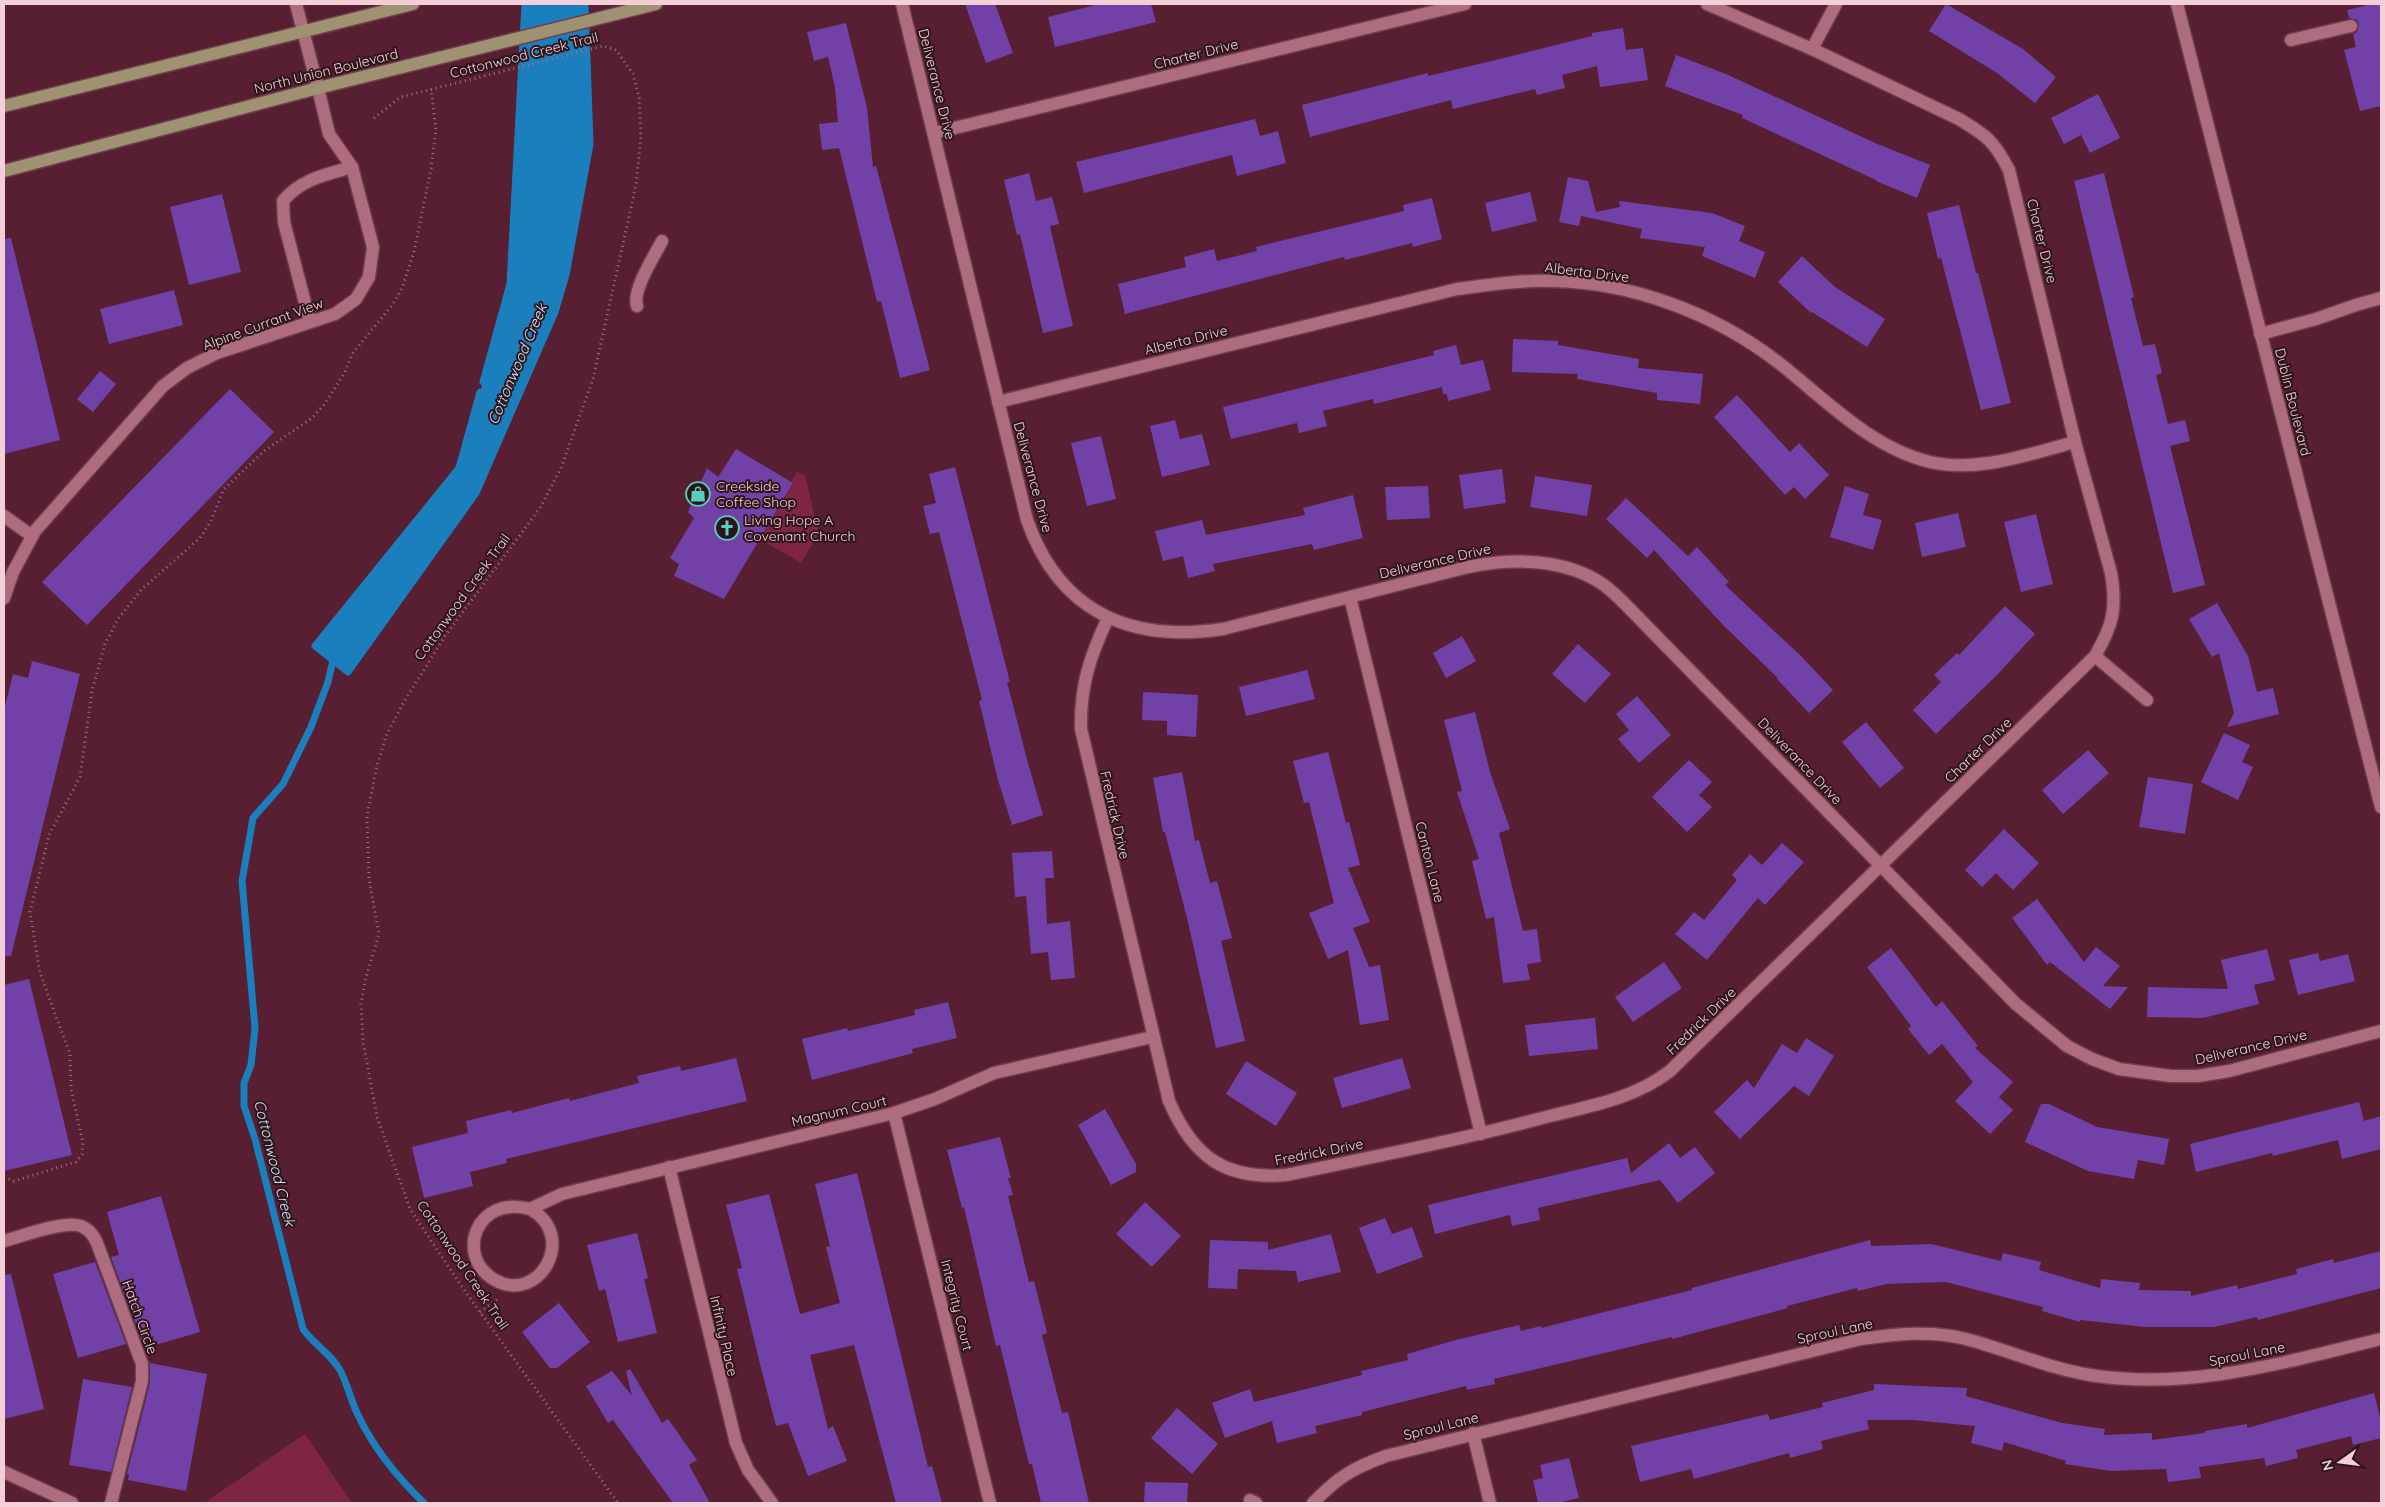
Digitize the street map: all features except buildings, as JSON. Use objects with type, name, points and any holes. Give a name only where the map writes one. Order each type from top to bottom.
[{"type":"main road","points":[[4,106],[302,30],[413,4]]},
{"type":"main road","name":"North Union Boulevard","points":[[4,171],[318,88],[656,4]]},
{"type":"street","name":"Alpine Currant View","points":[[4,598],[14,572],[32,536],[164,386],[187,368],[217,353],[335,314],[356,299],[369,277],[373,247],[352,167],[329,134],[296,4]]},
{"type":"street","name":"Deliverance Drive","points":[[902,4],[1027,520],[1036,546],[1064,586],[1082,601],[1108,618],[1131,627],[1154,631],[1198,633],[1223,629],[1500,561],[1526,561],[1553,565],[1580,573],[1604,585],[1627,606],[2016,1004],[2067,1046],[2119,1069],[2143,1074],[2198,1076],[2229,1071],[2381,1031]]},
{"type":"street","name":"Charter Drive","points":[[934,133],[1465,4]]},
{"type":"street","name":"Charter Drive","points":[[1707,4],[1812,49],[1959,119],[1981,132],[1998,147],[2009,170],[2075,442],[2111,573],[2114,615],[2107,636],[2095,656],[1881,866]]},
{"type":"street","points":[[1812,49],[1836,4]]},
{"type":"street","name":"Dublin Boulevard","points":[[2177,4],[2381,807]]},
{"type":"street","points":[[2291,40],[2351,26]]},
{"type":"street","points":[[310,322],[284,222],[283,202],[293,189],[311,180],[352,167]]},
{"type":"street","points":[[638,306],[636,297],[640,285],[662,241]]},
{"type":"street","name":"Alberta Drive","points":[[998,402],[1457,289],[1524,281],[1553,281],[1636,293],[1729,329],[1779,363],[1854,424],[1880,441],[1907,455],[1931,462],[1956,465],[1979,464],[2005,460],[2075,442]]},
{"type":"street","points":[[2260,334],[2316,319],[2356,304],[2381,298]]},
{"type":"street","points":[[4,516],[32,536]]},
{"type":"street","name":"Canton Lane","points":[[1350,597],[1481,1134]]},
{"type":"street","name":"Fredrick Drive","points":[[1108,618],[1093,650],[1084,679],[1080,707],[1081,729],[1152,1037],[1169,1101],[1178,1122],[1192,1142],[1207,1158],[1221,1167],[1242,1174],[1263,1177],[1286,1175],[1481,1134],[1617,1098],[1654,1084],[1670,1072],[1881,866]]},
{"type":"street","points":[[2095,656],[2148,700]]},
{"type":"street","name":"Magnum Court","points":[[530,1209],[562,1194],[894,1113],[935,1099],[994,1073],[1152,1037]]},
{"type":"street","name":"Integrity Court","points":[[894,1113],[990,1503]]},
{"type":"street","name":"Infinity Place","points":[[669,1167],[732,1429],[748,1470],[772,1503]]},
{"type":"street","points":[[517,1205],[530,1209],[547,1222],[552,1235],[553,1249],[549,1262],[543,1272],[531,1281],[518,1284],[504,1284],[484,1272],[477,1260],[474,1246],[475,1234],[481,1222],[491,1212],[504,1206],[517,1205]]},
{"type":"street","name":"Hatch Circle","points":[[4,1241],[68,1225],[80,1226],[92,1233],[97,1243],[142,1364],[142,1381],[111,1503]]},
{"type":"street","name":"Sproul Lane","points":[[1313,1503],[1341,1476],[1359,1466],[1386,1456],[1861,1339],[1884,1335],[1929,1334],[1965,1338],[2064,1370],[2147,1381],[2211,1377],[2246,1371],[2381,1339]]},
{"type":"street","points":[[1473,1434],[1490,1503]]},
{"type":"street","points":[[4,1472],[72,1503]]},
{"type":"path","name":"Cottonwood Creek Trail","points":[[374,118],[400,97],[603,46],[616,50],[633,74],[639,97],[641,136],[636,185],[592,379],[561,468],[540,508],[460,613],[426,664],[386,736],[376,769],[367,817],[369,879],[379,934],[366,977],[361,1004],[363,1042],[377,1116],[410,1209],[480,1312],[618,1503]]},
{"type":"path","points":[[4,1177],[14,1182],[76,1162],[82,1154],[83,1143],[71,1089],[70,1054],[40,973],[30,912],[49,835],[80,777],[92,691],[105,644],[118,619],[141,590],[200,538],[210,523],[224,489],[264,451],[312,418],[324,405],[345,372],[352,354],[393,304],[402,288],[414,252],[431,169],[436,130],[431,89]]},
{"type":"path","points":[[480,1312],[494,1302]]},
{"type":"shaded area","points":[[797,471],[805,476],[819,533],[801,563],[760,539],[793,484],[791,482]]},
{"type":"shaded area","points":[[305,1434],[352,1503],[204,1503]]},
{"type":"water","points":[[525,4],[585,4],[590,144],[566,275],[555,312],[476,493],[348,672],[315,646],[459,468],[510,284]]},
{"type":"waterway","name":"Cottonwood Creek","points":[[483,382],[510,284],[525,4]]},
{"type":"waterway","name":"Cottonwood Creek","points":[[480,392],[459,468],[315,646],[348,672],[476,493],[555,312],[566,275],[590,144],[585,4]]},
{"type":"waterway","name":"Cottonwood Creek","points":[[335,652],[328,682],[311,727],[283,784],[253,818],[242,881],[255,1028],[251,1065],[244,1083],[244,1106],[255,1139],[303,1329],[337,1366],[358,1415],[379,1451],[395,1473],[424,1503]]},
{"type":"place","name":"Creekside Coffee Shop","points":[[698,494]]},
{"type":"place","name":"Living Hope A Covenant Church","points":[[727,528]]}]
